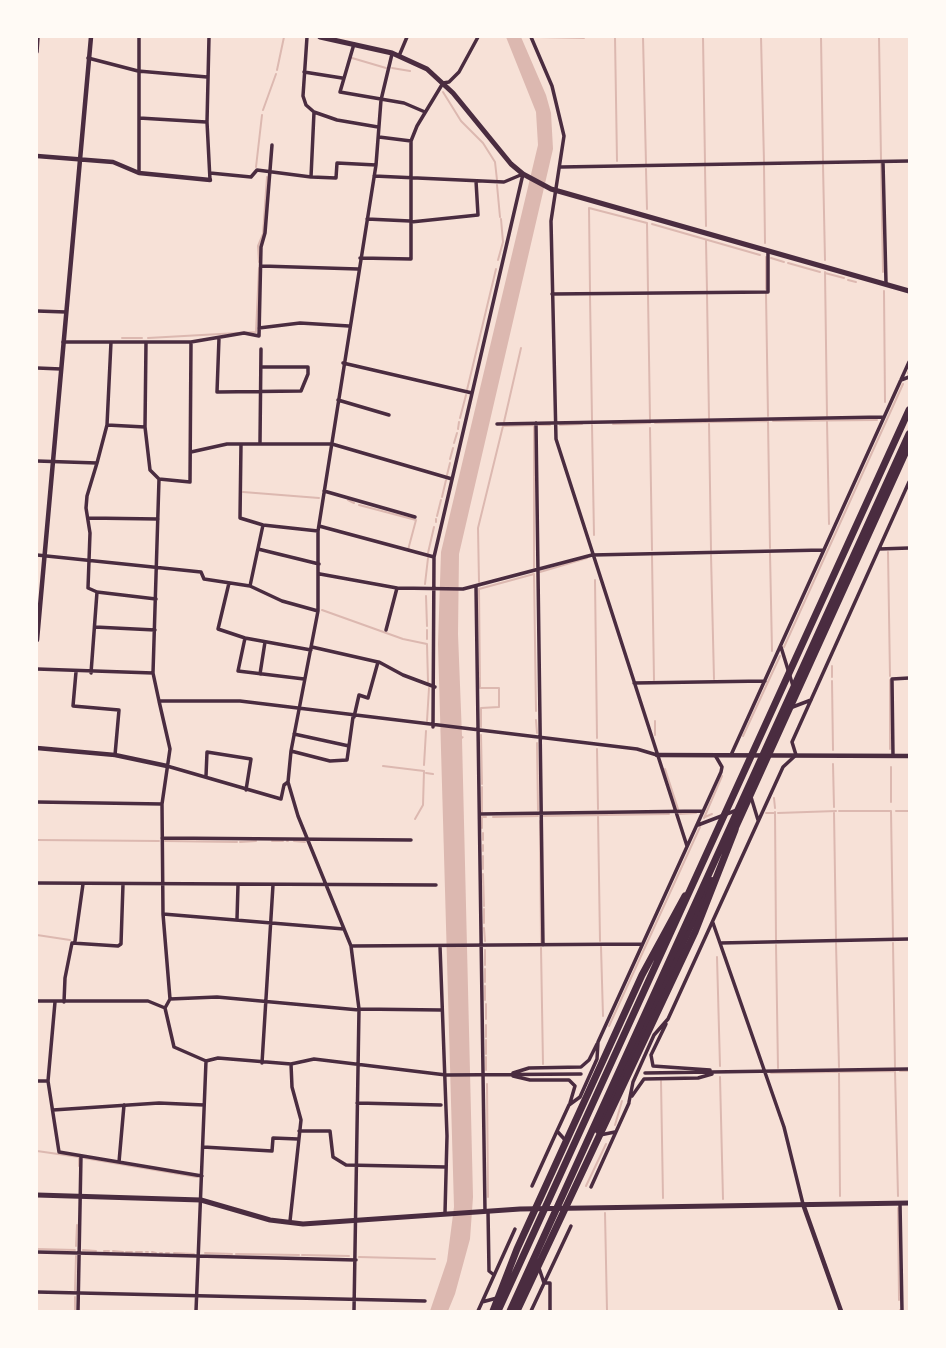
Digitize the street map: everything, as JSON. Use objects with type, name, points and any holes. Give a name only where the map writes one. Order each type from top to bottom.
[{"type":"highway","points":[[498,1311],[909,410]]},
{"type":"highway","points":[[514,1311],[909,434]]},
{"type":"highway","points":[[514,1311],[675,974],[711,895],[745,807],[909,446]]},
{"type":"highway","points":[[514,1311],[735,831]]},
{"type":"highway","points":[[493,1311],[517,1249],[642,975],[679,904],[722,858]]},
{"type":"main road","points":[[320,37],[400,55],[427,69],[443,83],[524,175],[553,189],[909,291]]},
{"type":"main road","points":[[37,1195],[201,1200],[290,1223],[563,1208],[909,1203]]},
{"type":"street","points":[[37,52],[38,37]]},
{"type":"street","points":[[37,640],[91,37]]},
{"type":"street","points":[[139,37],[139,173]]},
{"type":"street","points":[[37,156],[113,162],[139,173],[210,180],[207,122],[209,37]]},
{"type":"street","points":[[307,37],[304,101],[314,112],[337,120],[379,127]]},
{"type":"street","points":[[400,55],[407,37]]},
{"type":"street","points":[[360,258],[411,259],[411,141],[443,83],[449,82],[459,72],[478,37]]},
{"type":"street","points":[[531,37],[563,122],[561,167],[553,189],[552,294],[556,439],[687,846]]},
{"type":"street","points":[[354,44],[340,92],[404,103],[425,112]]},
{"type":"street","points":[[354,1311],[359,1009],[351,946],[288,782],[291,751],[318,611],[318,529],[376,165],[381,100],[392,53]]},
{"type":"street","points":[[89,58],[138,71],[208,77]]},
{"type":"street","points":[[304,72],[342,78]]},
{"type":"street","points":[[312,177],[314,112]]},
{"type":"street","points":[[139,118],[207,122]]},
{"type":"street","points":[[378,137],[411,141]]},
{"type":"street","points":[[63,342],[191,342],[244,333],[259,335],[272,145]]},
{"type":"street","points":[[561,167],[909,161]]},
{"type":"street","points":[[883,162],[886,283]]},
{"type":"street","points":[[211,173],[251,177],[257,170],[336,178],[337,163],[376,165]]},
{"type":"street","points":[[374,176],[504,182],[524,175]]},
{"type":"street","points":[[435,727],[434,557],[524,175]]},
{"type":"street","points":[[367,219],[411,222],[478,215],[476,181]]},
{"type":"street","points":[[552,294],[768,292],[768,251]]},
{"type":"street","points":[[262,266],[359,269]]},
{"type":"street","points":[[37,311],[66,312]]},
{"type":"street","points":[[260,328],[300,323],[349,326]]},
{"type":"street","points":[[219,338],[216,392],[301,391],[308,368],[261,367]]},
{"type":"street","points":[[111,342],[107,425],[87,496],[88,588],[97,592],[156,599]]},
{"type":"street","points":[[146,342],[145,427],[150,470],[159,479],[190,482],[191,342]]},
{"type":"street","points":[[260,442],[261,349]]},
{"type":"street","points":[[731,755],[909,362]]},
{"type":"street","points":[[343,363],[472,393]]},
{"type":"street","points":[[37,368],[61,369]]},
{"type":"street","points":[[901,380],[909,377]]},
{"type":"street","points":[[338,400],[389,415]]},
{"type":"street","points":[[497,424],[884,417]]},
{"type":"street","points":[[536,423],[543,945]]},
{"type":"street","points":[[107,425],[145,427]]},
{"type":"street","points":[[191,452],[260,442],[332,444],[452,479]]},
{"type":"street","points":[[241,444],[240,518],[263,525],[318,529],[434,557]]},
{"type":"street","points":[[37,461],[97,463]]},
{"type":"street","points":[[159,479],[153,673],[170,749],[162,804],[163,914],[170,999],[165,1008],[174,1047],[206,1061],[218,1058],[291,1064],[314,1059],[482,1076],[581,1073]]},
{"type":"street","points":[[796,755],[792,741],[909,482]]},
{"type":"street","points":[[324,491],[415,517]]},
{"type":"street","points":[[88,518],[158,519]]},
{"type":"street","points":[[250,586],[263,525]]},
{"type":"street","points":[[878,549],[909,548]]},
{"type":"street","points":[[258,549],[319,564]]},
{"type":"street","points":[[320,574],[397,588],[463,589],[592,555],[823,550]]},
{"type":"street","points":[[37,555],[201,572],[204,579],[250,586],[282,601],[318,611]]},
{"type":"street","points":[[229,583],[218,629],[245,638],[379,662],[403,676],[435,687]]},
{"type":"street","points":[[476,587],[484,1211],[489,1271],[494,1275]]},
{"type":"street","points":[[386,630],[397,588]]},
{"type":"street","points":[[91,673],[97,592]]},
{"type":"street","points":[[95,627],[155,630]]},
{"type":"street","points":[[245,638],[239,671],[304,679]]},
{"type":"street","points":[[260,674],[265,642]]},
{"type":"street","points":[[780,645],[796,695]]},
{"type":"street","points":[[291,751],[320,759],[346,760],[359,695],[368,698],[379,662]]},
{"type":"street","points":[[37,669],[91,673],[153,673]]},
{"type":"street","points":[[76,672],[73,706],[119,710],[115,755]]},
{"type":"street","points":[[893,756],[892,679],[909,678]]},
{"type":"street","points":[[633,682],[765,681]]},
{"type":"street","points":[[790,708],[811,700]]},
{"type":"street","points":[[159,702],[240,701],[435,727],[540,737],[657,755],[909,756]]},
{"type":"street","points":[[294,734],[349,746]]},
{"type":"street","points":[[37,748],[115,755],[206,776],[281,799],[284,785],[288,782]]},
{"type":"street","points":[[206,776],[207,752],[251,759],[246,790]]},
{"type":"street","points":[[508,1074],[530,1068],[582,1067],[589,1060],[722,767],[715,755]]},
{"type":"street","points":[[719,1072],[696,1067],[653,1066],[651,1055],[783,766],[796,755]]},
{"type":"street","points":[[751,795],[758,820]]},
{"type":"street","points":[[37,802],[162,804]]},
{"type":"street","points":[[696,826],[745,807]]},
{"type":"street","points":[[480,814],[703,811]]},
{"type":"street","points":[[162,838],[411,841]]},
{"type":"street","points":[[37,883],[436,885]]},
{"type":"street","points":[[64,1002],[65,978],[72,943],[75,941],[83,884]]},
{"type":"street","points":[[75,941],[118,946],[121,944],[122,884]]},
{"type":"street","points":[[237,919],[238,885]]},
{"type":"street","points":[[262,1063],[274,885]]},
{"type":"street","points":[[163,914],[344,929]]},
{"type":"street","points":[[712,921],[784,1127],[803,1204],[841,1311]]},
{"type":"street","points":[[720,943],[909,939]]},
{"type":"street","points":[[351,946],[642,944]]},
{"type":"street","points":[[441,946],[447,1167],[445,1213]]},
{"type":"street","points":[[170,999],[267,1000],[359,1009],[442,1010]]},
{"type":"street","points":[[37,1001],[148,1001],[165,1008]]},
{"type":"street","points":[[55,1002],[48,1081],[59,1152],[202,1176]]},
{"type":"street","points":[[629,1102],[633,1082],[654,1035],[668,1019]]},
{"type":"street","points":[[569,1105],[580,1097],[597,1059],[598,1042]]},
{"type":"street","points":[[196,1311],[206,1061]]},
{"type":"street","points":[[290,1223],[301,1120],[292,1087],[291,1064]]},
{"type":"street","points":[[645,1073],[909,1069]]},
{"type":"street","points":[[590,1187],[637,1084],[644,1079],[698,1079],[719,1072]]},
{"type":"street","points":[[508,1074],[530,1080],[569,1080],[575,1091],[532,1186]]},
{"type":"street","points":[[37,1081],[48,1081]]},
{"type":"street","points":[[358,1102],[441,1105]]},
{"type":"street","points":[[52,1110],[124,1105],[204,1105]]},
{"type":"street","points":[[119,1162],[124,1105]]},
{"type":"street","points":[[299,1131],[330,1131],[335,1160],[357,1165],[447,1167]]},
{"type":"street","points":[[557,1131],[584,1160]]},
{"type":"street","points":[[596,1136],[615,1132]]},
{"type":"street","points":[[203,1147],[272,1151],[273,1138],[298,1139]]},
{"type":"street","points":[[78,1311],[81,1156]]},
{"type":"street","points":[[900,1203],[902,1311]]},
{"type":"street","points":[[531,1311],[571,1226]]},
{"type":"street","points":[[478,1311],[516,1229]]},
{"type":"street","points":[[37,1252],[355,1260]]},
{"type":"street","points":[[538,1262],[544,1283]]},
{"type":"street","points":[[544,1283],[550,1283],[550,1311]]},
{"type":"street","points":[[37,1292],[425,1301]]},
{"type":"street","points":[[482,1302],[524,1292]]},
{"type":"shaded area","points":[[506,37],[521,37],[546,95],[551,113],[553,149],[459,554],[458,634],[464,737],[473,1197],[470,1239],[455,1294],[448,1311],[430,1311],[447,1261],[454,1207],[438,644],[441,552],[538,145],[536,112]]},
{"type":"waterway","points":[[277,70],[284,37]]},
{"type":"waterway","points":[[540,37],[584,38]]},
{"type":"waterway","points":[[588,37],[618,37]]},
{"type":"waterway","points":[[615,37],[617,161]]},
{"type":"waterway","points":[[643,37],[646,164]]},
{"type":"waterway","points":[[703,37],[705,163]]},
{"type":"waterway","points":[[761,37],[764,162]]},
{"type":"waterway","points":[[821,37],[823,161]]},
{"type":"waterway","points":[[879,37],[881,159]]},
{"type":"waterway","points":[[352,58],[386,68]]},
{"type":"waterway","points":[[392,68],[410,71]]},
{"type":"waterway","points":[[263,110],[276,74]]},
{"type":"waterway","points":[[443,92],[461,121],[483,143],[495,162],[497,180]]},
{"type":"waterway","points":[[256,167],[262,115]]},
{"type":"waterway","points":[[881,164],[883,272]]},
{"type":"waterway","points":[[823,165],[825,260]]},
{"type":"waterway","points":[[764,166],[765,243]]},
{"type":"waterway","points":[[705,167],[706,226]]},
{"type":"waterway","points":[[646,169],[647,209]]},
{"type":"waterway","points":[[259,262],[258,246],[263,234],[267,177]]},
{"type":"waterway","points":[[497,185],[500,217]]},
{"type":"waterway","points":[[590,292],[589,208],[647,223],[648,291]]},
{"type":"waterway","points":[[498,260],[503,242],[501,219]]},
{"type":"waterway","points":[[652,224],[760,255]]},
{"type":"waterway","points":[[706,241],[707,291]]},
{"type":"waterway","points":[[766,257],[766,289]]},
{"type":"waterway","points":[[771,258],[784,262]]},
{"type":"waterway","points":[[788,263],[820,272]]},
{"type":"waterway","points":[[148,338],[256,332],[259,268]]},
{"type":"waterway","points":[[467,390],[496,269]]},
{"type":"waterway","points":[[825,272],[827,416]]},
{"type":"waterway","points":[[825,273],[844,278]]},
{"type":"waterway","points":[[848,280],[856,282]]},
{"type":"waterway","points":[[884,291],[885,402]]},
{"type":"waterway","points":[[707,294],[709,418]]},
{"type":"waterway","points":[[766,294],[768,416]]},
{"type":"waterway","points":[[648,295],[650,419]]},
{"type":"waterway","points":[[590,296],[592,420]]},
{"type":"waterway","points":[[122,338],[142,338]]},
{"type":"waterway","points":[[504,422],[521,348]]},
{"type":"waterway","points":[[784,647],[903,384]]},
{"type":"waterway","points":[[460,418],[466,395]]},
{"type":"waterway","points":[[773,421],[877,420]]},
{"type":"waterway","points":[[655,423],[768,421],[770,548]]},
{"type":"waterway","points":[[827,421],[829,524]]},
{"type":"waterway","points":[[458,429],[459,422]]},
{"type":"waterway","points":[[613,424],[650,423]]},
{"type":"waterway","points":[[709,423],[711,550]]},
{"type":"waterway","points":[[560,425],[582,424]]},
{"type":"waterway","points":[[479,582],[478,528],[503,426],[534,425],[534,568]]},
{"type":"waterway","points":[[538,425],[550,425]]},
{"type":"waterway","points":[[592,425],[594,535]]},
{"type":"waterway","points":[[650,428],[652,550]]},
{"type":"waterway","points":[[454,443],[457,433]]},
{"type":"waterway","points":[[450,459],[453,448]]},
{"type":"waterway","points":[[447,475],[450,463]]},
{"type":"waterway","points":[[442,497],[446,480]]},
{"type":"waterway","points":[[243,492],[319,498]]},
{"type":"waterway","points":[[348,500],[354,503]]},
{"type":"waterway","points":[[437,516],[441,500]]},
{"type":"waterway","points":[[359,505],[416,520],[408,550]]},
{"type":"waterway","points":[[428,553],[434,527]]},
{"type":"waterway","points":[[888,552],[890,676]]},
{"type":"waterway","points":[[770,553],[772,651]]},
{"type":"waterway","points":[[711,555],[714,679]]},
{"type":"waterway","points":[[652,556],[654,680]]},
{"type":"waterway","points":[[425,584],[428,558]]},
{"type":"waterway","points":[[540,572],[587,558]]},
{"type":"waterway","points":[[481,727],[481,708],[499,707],[499,688],[480,688],[479,589],[534,574],[536,711]]},
{"type":"waterway","points":[[595,580],[597,738]]},
{"type":"waterway","points":[[426,596],[427,626]]},
{"type":"waterway","points":[[322,610],[403,639],[427,644]]},
{"type":"waterway","points":[[427,630],[427,639]]},
{"type":"waterway","points":[[427,644],[428,682]]},
{"type":"waterway","points":[[743,736],[780,656]]},
{"type":"waterway","points":[[832,666],[832,677]]},
{"type":"waterway","points":[[890,680],[890,749]]},
{"type":"waterway","points":[[832,681],[833,750]]},
{"type":"waterway","points":[[427,721],[429,688]]},
{"type":"waterway","points":[[536,720],[537,733]]},
{"type":"waterway","points":[[655,721],[655,735]]},
{"type":"waterway","points":[[424,765],[426,731]]},
{"type":"waterway","points":[[481,735],[482,784]]},
{"type":"waterway","points":[[537,743],[538,810]]},
{"type":"waterway","points":[[597,749],[598,809]]},
{"type":"waterway","points":[[833,764],[834,807]]},
{"type":"waterway","points":[[383,766],[424,771],[423,805],[415,819]]},
{"type":"waterway","points":[[891,767],[891,802]]},
{"type":"waterway","points":[[665,769],[678,809]]},
{"type":"waterway","points":[[426,773],[433,774]]},
{"type":"waterway","points":[[704,818],[722,776]]},
{"type":"waterway","points":[[482,787],[482,812]]},
{"type":"waterway","points":[[774,798],[775,808]]},
{"type":"waterway","points":[[778,813],[836,811]]},
{"type":"waterway","points":[[839,811],[891,811],[893,938]]},
{"type":"waterway","points":[[896,811],[909,811]]},
{"type":"waterway","points":[[775,812],[776,940]]},
{"type":"waterway","points":[[834,812],[836,938]]},
{"type":"waterway","points":[[680,814],[696,813]]},
{"type":"waterway","points":[[766,813],[774,813]]},
{"type":"waterway","points":[[543,816],[669,814]]},
{"type":"waterway","points":[[705,817],[712,814]]},
{"type":"waterway","points":[[598,815],[600,941]]},
{"type":"waterway","points":[[493,817],[538,816]]},
{"type":"waterway","points":[[482,828],[482,817],[486,817]]},
{"type":"waterway","points":[[540,821],[541,942]]},
{"type":"waterway","points":[[609,1026],[700,827]]},
{"type":"waterway","points":[[483,833],[483,840]]},
{"type":"waterway","points":[[37,840],[159,841]]},
{"type":"waterway","points":[[165,841],[237,842]]},
{"type":"waterway","points":[[240,842],[256,841]]},
{"type":"waterway","points":[[272,841],[283,841]]},
{"type":"waterway","points":[[294,841],[305,842]]},
{"type":"waterway","points":[[483,845],[483,851]]},
{"type":"waterway","points":[[483,856],[483,869]]},
{"type":"waterway","points":[[483,874],[484,906]]},
{"type":"waterway","points":[[484,909],[484,923]]},
{"type":"waterway","points":[[484,928],[485,941]]},
{"type":"waterway","points":[[37,935],[70,940]]},
{"type":"waterway","points":[[836,943],[839,1067]]},
{"type":"waterway","points":[[893,943],[895,1067]]},
{"type":"waterway","points":[[776,945],[778,1068]]},
{"type":"waterway","points":[[601,947],[603,1016]]},
{"type":"waterway","points":[[541,948],[543,1064]]},
{"type":"waterway","points":[[485,950],[485,965]]},
{"type":"waterway","points":[[717,957],[720,1066]]},
{"type":"waterway","points":[[485,969],[485,982]]},
{"type":"waterway","points":[[485,986],[485,1000]]},
{"type":"waterway","points":[[486,1004],[486,1019]]},
{"type":"waterway","points":[[486,1025],[486,1037]]},
{"type":"waterway","points":[[486,1040],[486,1054]]},
{"type":"waterway","points":[[486,1057],[486,1070]]},
{"type":"waterway","points":[[771,1073],[895,1071],[898,1196]]},
{"type":"waterway","points":[[900,1071],[909,1071]]},
{"type":"waterway","points":[[839,1073],[840,1196]]},
{"type":"waterway","points":[[720,1077],[723,1199]]},
{"type":"waterway","points":[[661,1081],[663,1198]]},
{"type":"waterway","points":[[487,1084],[488,1197]]},
{"type":"waterway","points":[[615,1125],[622,1101]]},
{"type":"waterway","points":[[586,1186],[606,1144]]},
{"type":"waterway","points":[[37,1148],[37,1151],[79,1157],[79,1166]]},
{"type":"waterway","points":[[84,1158],[197,1177]]},
{"type":"waterway","points":[[898,1208],[899,1300]]},
{"type":"waterway","points":[[605,1213],[607,1311]]},
{"type":"waterway","points":[[76,1246],[77,1225]]},
{"type":"waterway","points":[[37,1249],[75,1250]]},
{"type":"waterway","points":[[83,1250],[96,1251]]},
{"type":"waterway","points":[[104,1251],[109,1251]]},
{"type":"waterway","points":[[113,1251],[123,1252]]},
{"type":"waterway","points":[[126,1252],[132,1252]]},
{"type":"waterway","points":[[136,1252],[142,1252]]},
{"type":"waterway","points":[[152,1252],[156,1253]]},
{"type":"waterway","points":[[174,1253],[194,1254]]},
{"type":"waterway","points":[[205,1253],[232,1254]]},
{"type":"waterway","points":[[236,1254],[299,1255]]},
{"type":"waterway","points":[[302,1255],[349,1256]]},
{"type":"waterway","points":[[75,1290],[76,1256]]},
{"type":"waterway","points":[[359,1257],[435,1259]]},
{"type":"waterway","points":[[75,1297],[75,1311]]}]
